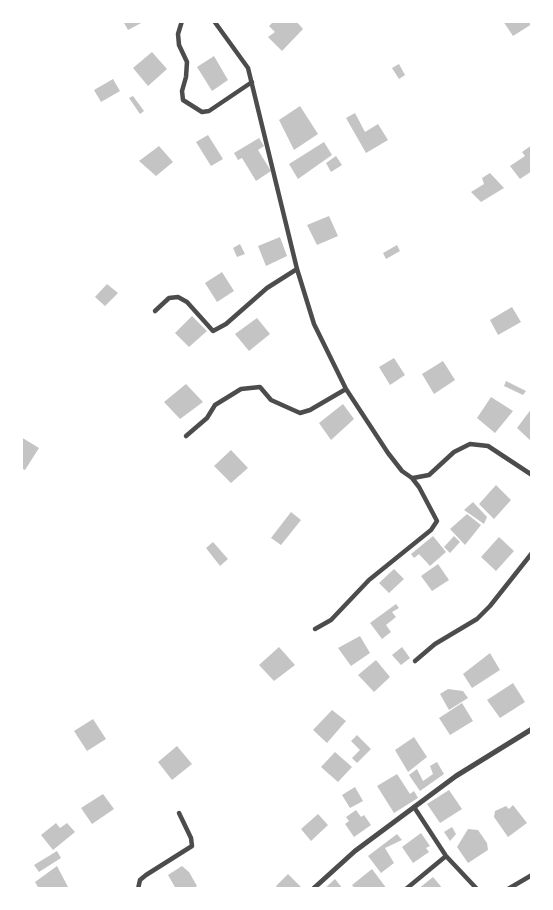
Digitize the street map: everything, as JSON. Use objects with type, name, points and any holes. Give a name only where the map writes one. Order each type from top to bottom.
[{"type":"street","points":[[182,21],[178,34],[179,44],[187,62],[183,100],[202,112],[209,111],[252,82]]},
{"type":"street","points":[[214,21],[248,68],[297,269],[314,324],[346,389],[388,453],[402,471],[412,478],[437,521],[436,526],[369,580],[331,620],[315,629]]},
{"type":"street","points":[[155,311],[169,298],[178,297],[187,302],[214,331],[226,324],[267,288],[297,269]]},
{"type":"street","points":[[186,436],[208,418],[215,405],[241,389],[260,387],[271,400],[300,413],[346,389]]},
{"type":"street","points":[[412,478],[429,475],[454,452],[470,444],[488,446],[532,475]]},
{"type":"street","points":[[415,661],[483,612],[532,553]]},
{"type":"street","points":[[313,889],[355,851],[456,776],[532,729]]},
{"type":"street","points":[[414,807],[446,856],[477,889]]},
{"type":"street","points":[[138,889],[146,875],[192,846],[179,813]]},
{"type":"street","points":[[407,889],[446,856]]},
{"type":"street","points":[[508,889],[532,875]]},
{"type":"building","points":[[123,21],[145,21],[128,30]]},
{"type":"building","points":[[274,21],[296,21],[303,29],[282,51],[268,37],[275,32],[269,26]]},
{"type":"building","points":[[503,21],[532,21],[532,24],[513,36]]},
{"type":"building","points":[[152,52],[167,69],[148,86],[133,68]]},
{"type":"building","points":[[214,56],[228,80],[212,91],[197,67]]},
{"type":"building","points":[[399,64],[405,75],[399,79],[392,68]]},
{"type":"building","points":[[113,79],[120,91],[101,102],[94,90]]},
{"type":"building","points":[[133,96],[144,111],[140,114],[129,98]]},
{"type":"building","points":[[300,106],[318,134],[294,150],[279,120]]},
{"type":"building","points":[[355,113],[365,132],[378,124],[388,140],[366,153],[346,118]]},
{"type":"building","points":[[208,135],[223,159],[211,166],[196,142]]},
{"type":"building","points":[[259,138],[264,146],[258,150],[271,171],[256,181],[242,158],[238,160],[234,153]]},
{"type":"building","points":[[324,142],[332,155],[298,179],[289,164]]},
{"type":"building","points":[[532,145],[532,171],[520,179],[510,166],[525,156],[522,152]]},
{"type":"building","points":[[159,146],[173,162],[156,176],[139,161]]},
{"type":"building","points":[[336,156],[342,165],[331,172],[326,163]]},
{"type":"building","points":[[490,173],[504,188],[481,202],[471,192],[484,184],[482,178]]},
{"type":"building","points":[[329,216],[338,236],[317,245],[307,225]]},
{"type":"building","points":[[280,237],[287,256],[266,266],[258,246]]},
{"type":"building","points":[[240,244],[245,254],[237,257],[233,248]]},
{"type":"building","points":[[397,245],[400,251],[386,259],[383,253]]},
{"type":"building","points":[[222,272],[234,291],[217,302],[205,283]]},
{"type":"building","points":[[107,284],[118,293],[105,306],[95,297]]},
{"type":"building","points":[[512,307],[521,322],[498,335],[490,320]]},
{"type":"building","points":[[192,316],[207,331],[189,347],[175,333]]},
{"type":"building","points":[[257,318],[270,334],[249,351],[235,334]]},
{"type":"building","points":[[394,358],[405,375],[390,385],[379,367]]},
{"type":"building","points":[[443,361],[455,380],[434,394],[422,374]]},
{"type":"building","points":[[506,381],[526,391],[523,395],[504,386]]},
{"type":"building","points":[[186,384],[203,402],[180,419],[164,402]]},
{"type":"building","points":[[491,397],[513,411],[495,433],[477,418]]},
{"type":"building","points":[[343,404],[354,419],[331,440],[319,423]]},
{"type":"building","points":[[532,408],[532,442],[517,428]]},
{"type":"building","points":[[21,437],[39,448],[25,470],[21,468]]},
{"type":"building","points":[[231,450],[248,468],[231,483],[214,466]]},
{"type":"building","points":[[496,485],[511,500],[494,519],[479,504]]},
{"type":"building","points":[[473,502],[487,517],[484,524],[464,510]]},
{"type":"building","points":[[291,512],[301,520],[281,545],[271,538]]},
{"type":"building","points":[[467,514],[481,525],[465,545],[450,529]]},
{"type":"building","points":[[433,536],[446,552],[430,566],[419,554],[414,558],[411,554]]},
{"type":"building","points":[[454,536],[460,542],[450,553],[444,547]]},
{"type":"building","points":[[499,537],[514,551],[496,571],[481,557]]},
{"type":"building","points":[[213,542],[228,559],[220,566],[206,548]]},
{"type":"building","points":[[438,564],[449,580],[432,591],[421,576]]},
{"type":"building","points":[[394,569],[404,579],[389,593],[379,583]]},
{"type":"building","points":[[396,604],[399,608],[392,612],[396,617],[386,625],[391,632],[382,639],[370,623]]},
{"type":"building","points":[[360,636],[370,653],[351,666],[338,648]]},
{"type":"building","points":[[279,647],[295,665],[274,681],[259,665]]},
{"type":"building","points":[[402,647],[410,658],[401,665],[392,655]]},
{"type":"building","points":[[490,653],[500,670],[472,688],[463,674]]},
{"type":"building","points":[[376,660],[390,677],[374,692],[358,675]]},
{"type":"building","points":[[513,683],[525,702],[500,718],[487,700]]},
{"type":"building","points":[[448,689],[463,691],[468,698],[449,710],[440,694]]},
{"type":"building","points":[[462,703],[473,721],[450,735],[439,718]]},
{"type":"building","points":[[332,710],[346,721],[327,743],[313,730]]},
{"type":"building","points":[[93,719],[106,739],[87,751],[74,731]]},
{"type":"building","points":[[357,735],[371,749],[357,763],[352,758],[360,750],[351,741]]},
{"type":"building","points":[[414,737],[427,757],[408,772],[395,750]]},
{"type":"building","points":[[177,746],[192,764],[172,780],[158,762]]},
{"type":"building","points":[[335,752],[352,767],[338,782],[321,767]]},
{"type":"building","points":[[437,762],[444,774],[420,791],[409,775],[417,769],[423,781],[433,774],[430,766]]},
{"type":"building","points":[[397,774],[410,794],[414,791],[418,798],[394,813],[377,786]]},
{"type":"building","points":[[355,787],[363,801],[350,808],[342,795]]},
{"type":"building","points":[[449,790],[462,809],[440,823],[427,804]]},
{"type":"building","points":[[103,794],[114,809],[92,824],[81,808]]},
{"type":"building","points":[[513,805],[527,823],[508,837],[494,817],[495,811],[506,806],[509,809]]},
{"type":"building","points":[[356,810],[361,817],[364,815],[371,825],[354,837],[345,824],[349,821],[346,817]]},
{"type":"building","points":[[318,814],[328,825],[311,841],[301,829]]},
{"type":"building","points":[[56,823],[60,828],[67,823],[75,832],[53,850],[41,835]]},
{"type":"building","points":[[452,827],[456,834],[450,841],[444,832]]},
{"type":"building","points":[[468,829],[478,830],[487,843],[488,850],[468,863],[457,847]]},
{"type":"building","points":[[421,833],[430,846],[426,848],[429,852],[413,863],[402,847]]},
{"type":"building","points":[[397,834],[402,840],[385,848],[394,863],[381,873],[368,856]]},
{"type":"building","points":[[57,851],[61,858],[39,872],[34,865]]},
{"type":"building","points":[[57,866],[68,887],[39,889],[35,882]]},
{"type":"building","points":[[182,866],[197,886],[193,889],[176,889],[168,875]]},
{"type":"building","points":[[372,869],[387,889],[355,889],[352,885]]},
{"type":"building","points":[[288,874],[302,888],[279,889],[276,886]]},
{"type":"building","points":[[433,877],[443,889],[418,889]]},
{"type":"building","points":[[335,879],[343,889],[324,889]]}]
